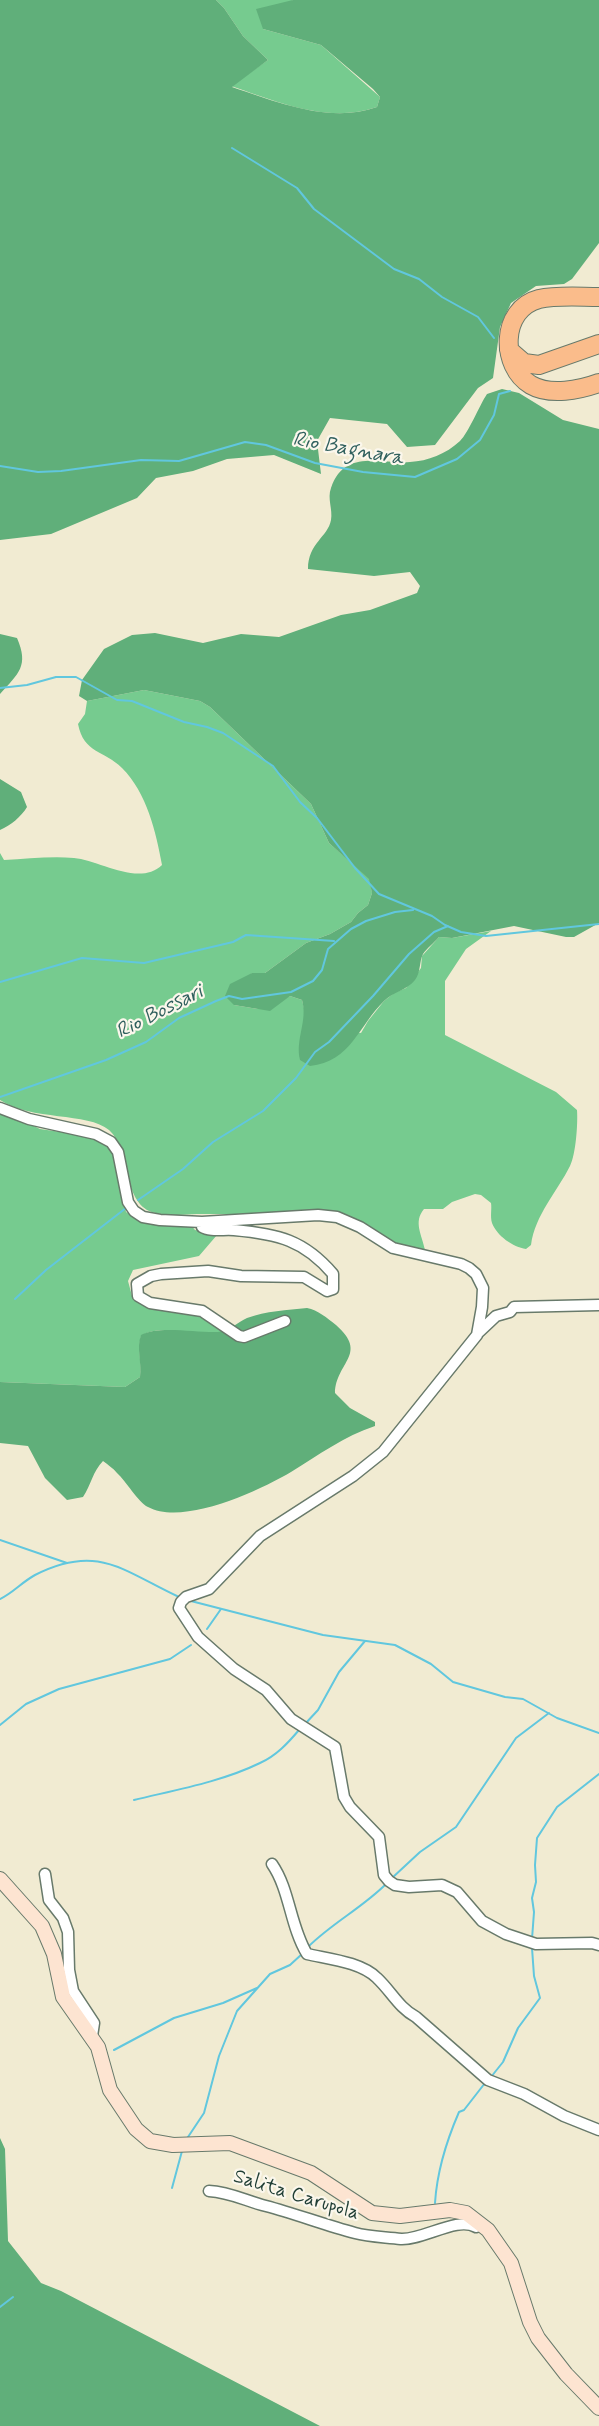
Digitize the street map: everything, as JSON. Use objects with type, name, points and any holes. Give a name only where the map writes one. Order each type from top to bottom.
[{"type":"highway","points":[[596,387],[553,392],[531,386],[516,372],[508,340],[510,328],[526,305],[537,299],[599,297]]},
{"type":"highway","points":[[509,350],[524,363],[539,365],[599,344]]},
{"type":"main road","points":[[0,1879],[42,1926],[54,1954],[63,1997],[92,2036],[98,2047],[110,2090],[136,2129],[150,2141],[173,2145],[230,2143],[311,2173],[372,2213],[400,2216],[450,2210],[466,2213],[482,2225],[511,2263],[530,2322],[538,2338],[566,2374],[599,2408]]},
{"type":"street","points":[[0,1108],[29,1119],[104,1137],[116,1148],[128,1202],[137,1214],[147,1219],[202,1222],[318,1215],[337,1217],[360,1227],[393,1248],[462,1264],[476,1274],[483,1288],[477,1335]]},
{"type":"street","points":[[202,1222],[202,1227],[207,1229],[264,1234],[300,1244],[333,1274],[333,1289],[327,1291],[309,1278],[297,1276],[241,1276],[208,1271],[150,1276],[137,1284],[138,1296],[150,1302],[202,1311],[244,1337],[285,1322]]},
{"type":"street","points":[[599,1305],[514,1307],[496,1316],[477,1335],[383,1452],[353,1476],[260,1536],[209,1589],[186,1597],[179,1608],[187,1623],[205,1644],[234,1669],[266,1690],[291,1719],[335,1748],[344,1797],[350,1807],[379,1837],[384,1875],[389,1881],[395,1885],[410,1887],[442,1885],[457,1892],[482,1921],[506,1934],[536,1944],[592,1942],[599,1945]]},
{"type":"street","points":[[272,1864],[282,1878],[283,1891],[307,1954],[363,1968],[376,1977],[408,2013],[416,2017],[488,2080],[524,2094],[564,2116],[599,2130]]},
{"type":"street","points":[[45,1874],[49,1900],[63,1918],[68,1932],[69,1970],[73,1991],[94,2023],[92,2036]]},
{"type":"street","name":"Salita Carupola","points":[[209,2191],[233,2194],[356,2234],[408,2239],[435,2233],[447,2227],[469,2224],[476,2228],[482,2225]]},
{"type":"green space","points":[[0,0],[216,0],[243,36],[268,60],[232,87],[304,109],[341,113],[359,112],[377,107],[380,97],[321,45],[263,29],[256,9],[293,0],[599,0],[599,243],[572,279],[564,284],[536,286],[511,303],[500,327],[493,378],[478,388],[435,445],[407,447],[387,424],[330,418],[317,441],[321,474],[274,455],[227,459],[193,471],[156,478],[137,498],[51,534],[0,540]]},
{"type":"green space","points":[[216,0],[293,0],[263,29],[321,45],[380,97],[377,107],[359,112],[322,112],[285,104],[231,86],[268,60],[243,36]]},
{"type":"green space","points":[[502,389],[519,393],[563,420],[599,429],[599,923],[574,937],[514,926],[452,938],[439,937],[423,954],[415,980],[384,1001],[345,1050],[335,1058],[310,1066],[300,1060],[299,1052],[304,1015],[302,1000],[290,996],[270,1011],[234,1005],[225,996],[230,984],[252,973],[265,973],[306,943],[330,934],[351,922],[368,905],[372,893],[369,879],[329,843],[311,804],[210,707],[200,701],[144,690],[87,701],[79,696],[82,680],[104,649],[132,635],[155,633],[203,643],[241,634],[279,637],[341,615],[370,610],[417,593],[420,586],[410,572],[374,576],[308,569],[311,553],[331,520],[331,488],[337,476],[354,463],[417,461],[449,450],[463,437],[487,394]]},
{"type":"green space","points":[[0,634],[17,638],[22,662],[17,674],[0,694]]},
{"type":"green space","points":[[144,690],[200,701],[210,707],[311,804],[329,843],[370,879],[372,893],[368,905],[351,922],[330,934],[306,943],[265,973],[252,973],[234,1005],[258,1009],[290,996],[302,1000],[305,1012],[304,1024],[361,1033],[384,1001],[394,993],[406,988],[421,968],[422,956],[439,937],[452,938],[491,931],[466,949],[445,981],[445,1035],[556,1092],[577,1110],[572,1161],[537,1224],[531,1245],[526,1249],[511,1243],[498,1232],[492,1223],[491,1203],[481,1195],[475,1194],[452,1202],[443,1209],[424,1209],[419,1219],[420,1234],[425,1250],[421,1251],[398,1244],[350,1217],[331,1211],[180,1215],[152,1212],[142,1206],[136,1198],[121,1149],[109,1130],[100,1124],[27,1111],[0,1100],[0,853],[4,860],[74,858],[131,873],[153,871],[162,865],[149,813],[138,789],[122,768],[85,741],[78,724],[85,714],[87,701]]},
{"type":"green space","points":[[0,779],[21,792],[27,807],[8,826],[0,830]]},
{"type":"green space","points":[[0,1110],[40,1129],[88,1136],[104,1142],[115,1153],[126,1212],[134,1217],[156,1224],[190,1224],[195,1230],[217,1235],[199,1256],[133,1270],[128,1281],[132,1296],[144,1302],[200,1314],[222,1332],[158,1330],[141,1336],[140,1377],[125,1387],[0,1382]]},
{"type":"green space","points":[[307,1308],[326,1317],[345,1335],[350,1344],[350,1351],[340,1373],[335,1393],[350,1408],[375,1422],[375,1426],[342,1440],[291,1472],[260,1488],[221,1504],[181,1512],[163,1512],[144,1504],[103,1461],[83,1497],[67,1500],[45,1478],[28,1446],[0,1443],[0,1382],[125,1387],[140,1377],[141,1335],[157,1330],[218,1332],[254,1316]]},
{"type":"green space","points":[[0,2138],[5,2149],[8,2241],[41,2283],[61,2291],[320,2426],[0,2426]]},
{"type":"waterway","points":[[232,148],[297,188],[314,209],[394,269],[419,279],[442,297],[478,317],[494,338]]},
{"type":"waterway","name":"Rio Bagnara","points":[[0,466],[38,472],[141,460],[179,461],[245,442],[266,445],[315,463],[363,472],[415,477],[457,459],[480,440],[494,415],[499,394],[510,391]]},
{"type":"waterway","points":[[0,688],[27,685],[56,677],[76,677],[117,700],[132,701],[184,722],[223,733],[273,766],[300,802],[317,818],[355,868],[379,894],[432,916],[461,932],[486,936],[599,924]]},
{"type":"waterway","name":"Rio Bossari","points":[[0,1097],[106,1060],[146,1042],[179,1018],[229,996],[242,999],[291,992],[313,981],[322,970],[328,949],[351,929],[366,921],[395,912],[413,910]]},
{"type":"waterway","points":[[138,1200],[183,1169],[213,1142],[263,1111],[296,1078],[315,1052],[329,1042],[373,996],[409,954],[434,932],[448,926]]},
{"type":"waterway","points":[[0,982],[82,958],[144,963],[233,942],[246,935],[334,941]]},
{"type":"waterway","points":[[15,1299],[46,1270],[126,1208]]},
{"type":"waterway","points":[[0,1540],[67,1563]]},
{"type":"waterway","points":[[0,1599],[35,1575],[76,1561],[110,1564],[179,1597]]},
{"type":"waterway","points":[[187,1600],[323,1635],[395,1645],[431,1664],[453,1682],[505,1697],[523,1699],[557,1718],[599,1733]]},
{"type":"waterway","points":[[207,1629],[221,1609]]},
{"type":"waterway","points":[[305,1724],[318,1710],[339,1672],[365,1641]]},
{"type":"waterway","points":[[0,1725],[26,1704],[59,1689],[170,1659],[191,1645]]},
{"type":"waterway","points":[[392,1878],[420,1852],[456,1827],[516,1738],[549,1713]]},
{"type":"waterway","points":[[134,1800],[198,1785],[245,1770],[271,1757],[299,1730]]},
{"type":"waterway","points":[[532,1939],[534,1912],[532,1898],[536,1882],[537,1838],[557,1807],[599,1774]]},
{"type":"waterway","points":[[308,1947],[386,1884]]},
{"type":"waterway","points":[[491,2077],[503,2062],[518,2028],[540,1998],[534,1976],[532,1948]]},
{"type":"waterway","points":[[186,2140],[204,2113],[219,2056],[237,2011],[270,1974],[290,1965],[302,1954]]},
{"type":"waterway","points":[[114,2050],[174,2018],[223,2003],[257,1988]]},
{"type":"waterway","points":[[435,2203],[440,2168],[454,2123],[459,2112],[464,2110],[485,2083]]},
{"type":"waterway","points":[[172,2188],[182,2151]]},
{"type":"waterway","points":[[0,2307],[13,2297]]}]
